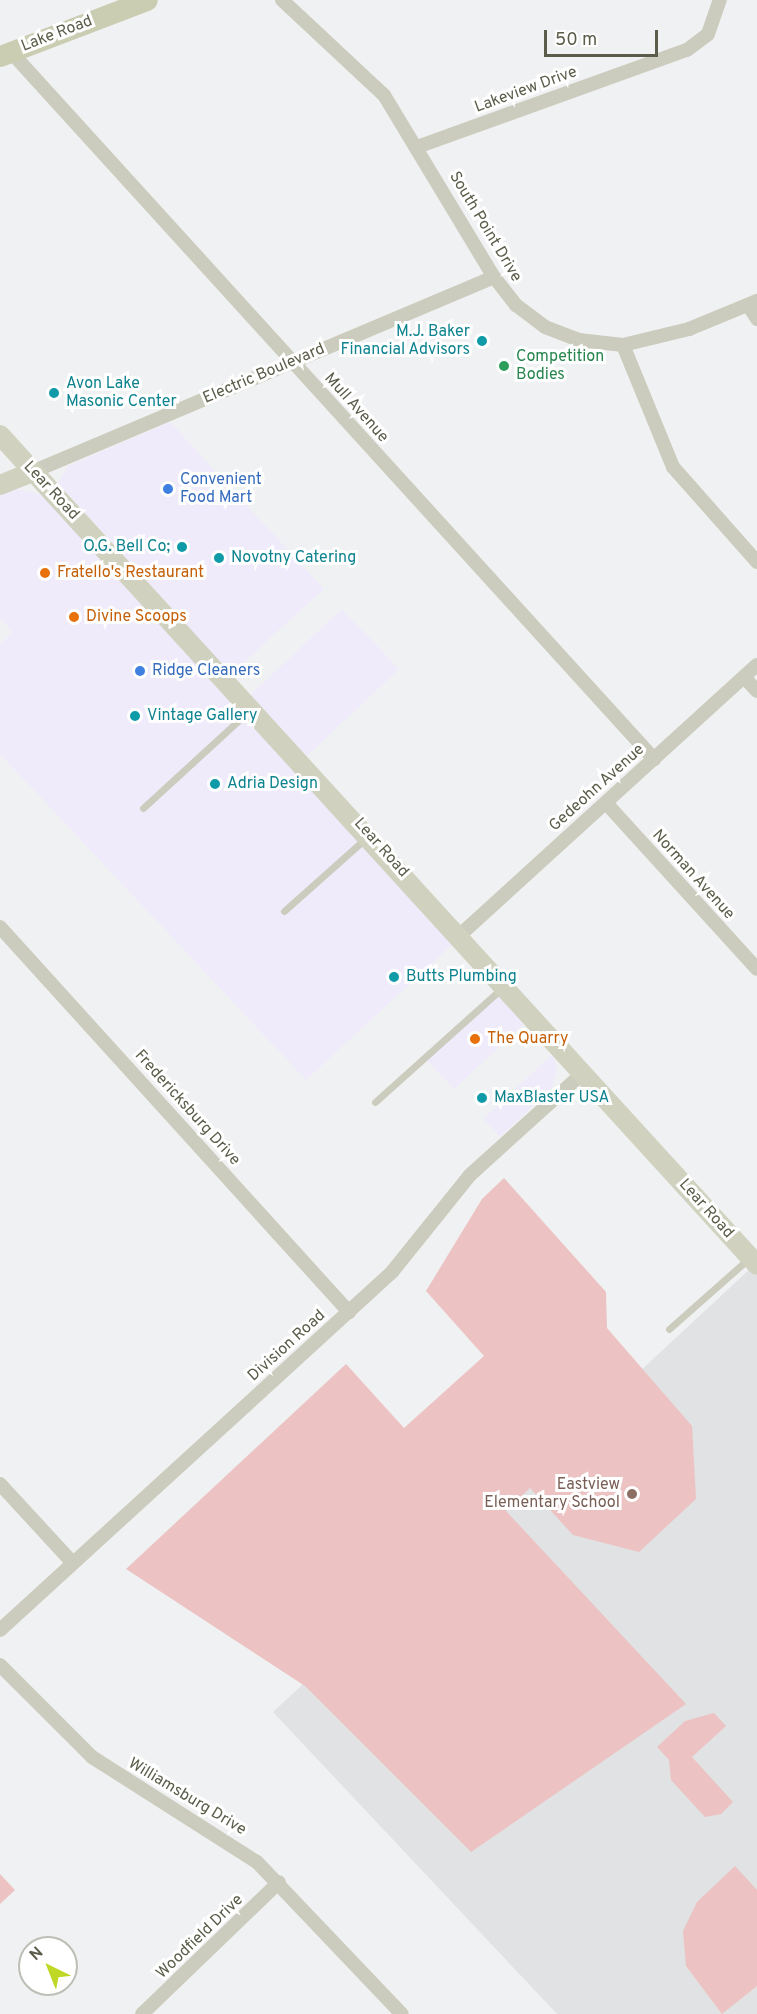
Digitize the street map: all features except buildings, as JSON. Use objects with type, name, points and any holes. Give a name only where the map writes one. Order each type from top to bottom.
[{"type":"main road","name":"Lake Road","points":[[6,54],[116,5],[147,0]]},
{"type":"street","name":"South Point Drive","points":[[282,0],[370,79],[417,147],[494,277],[516,305],[545,327],[579,340],[623,345],[689,329],[753,303]]},
{"type":"street","name":"Lakeview Drive","points":[[417,147],[687,50],[708,34],[720,0]]},
{"type":"street","name":"Mull Avenue","points":[[6,54],[292,362],[654,759]]},
{"type":"street","name":"Electric Boulevard","points":[[0,486],[494,277]]},
{"type":"street","points":[[753,303],[757,319]]},
{"type":"street","points":[[623,345],[673,466],[757,562]]},
{"type":"street","name":"Lear Road","points":[[0,435],[370,835],[754,1261]]},
{"type":"street","name":"Gedeohn Avenue","points":[[460,935],[757,665]]},
{"type":"street","points":[[744,677],[757,691]]},
{"type":"street","name":"Norman Avenue","points":[[606,803],[757,969]]},
{"type":"street","name":"Fredericksburg Drive","points":[[0,927],[349,1312]]},
{"type":"street","name":"Division Road","points":[[0,1630],[349,1312],[407,1256],[470,1176],[583,1073]]},
{"type":"street","points":[[0,1484],[72,1562]]},
{"type":"street","name":"Williamsburg Drive","points":[[0,1665],[92,1757],[219,1833],[279,1882],[402,2014]]},
{"type":"street","name":"Woodfield Drive","points":[[142,2014],[279,1882]]},
{"type":"lane","points":[[143,808],[252,708]]},
{"type":"lane","points":[[285,911],[370,835]]},
{"type":"lane","points":[[375,1102],[505,986]]},
{"type":"lane","points":[[669,1329],[754,1261]]},
{"type":"shaded area","points":[[170,422],[324,589],[231,674],[58,483],[68,466]]},
{"type":"shaded area","points":[[16,489],[45,495],[454,943],[306,1080],[0,754],[0,645],[13,632],[0,618],[0,495]]},
{"type":"shaded area","points":[[342,609],[399,669],[307,756],[250,695]]},
{"type":"shaded area","points":[[500,992],[526,1022],[454,1089],[427,1060]]},
{"type":"shaded area","points":[[553,1054],[557,1070],[552,1087],[500,1137],[483,1119]]},
{"type":"shaded area","points":[[504,1178],[606,1292],[607,1328],[692,1426],[696,1499],[639,1552],[573,1535],[530,1488],[506,1511],[686,1704],[471,1852],[305,1686],[126,1569],[346,1364],[404,1428],[484,1356],[426,1291],[482,1199]]},
{"type":"shaded area","name":"Eastview Elementary School","points":[[751,1268],[757,1275],[757,2014],[557,2014],[273,1712]]},
{"type":"shaded area","points":[[714,1713],[726,1726],[692,1757],[733,1802],[721,1814],[705,1817],[671,1780],[669,1760],[657,1747],[685,1721]]},
{"type":"shaded area","points":[[735,1866],[757,1890],[757,1986],[722,2014],[686,1966],[683,1931],[697,1902]]},
{"type":"shaded area","points":[[0,1874],[15,1890],[0,1904]]},
{"type":"place","name":"M.J. Baker Financial Advisors","points":[[482,341]]},
{"type":"place","name":"Competition Bodies","points":[[504,366]]},
{"type":"place","name":"Avon Lake Masonic Center","points":[[54,393]]},
{"type":"place","name":"Convenient Food Mart","points":[[168,489]]},
{"type":"place","name":"O.G. Bell Co;","points":[[182,547]]},
{"type":"place","name":"Novotny Catering","points":[[219,558]]},
{"type":"place","name":"Fratello's Restaurant","points":[[45,573]]},
{"type":"place","name":"Divine Scoops","points":[[74,617]]},
{"type":"place","name":"Ridge Cleaners","points":[[140,671]]},
{"type":"place","name":"Vintage Gallery","points":[[135,716]]},
{"type":"place","name":"Adria Design","points":[[215,784]]},
{"type":"place","name":"Butts Plumbing","points":[[394,977]]},
{"type":"place","name":"The Quarry","points":[[475,1039]]},
{"type":"place","name":"MaxBlaster USA","points":[[482,1098]]},
{"type":"place","name":"Eastview Elementary School","points":[[632,1494]]}]
